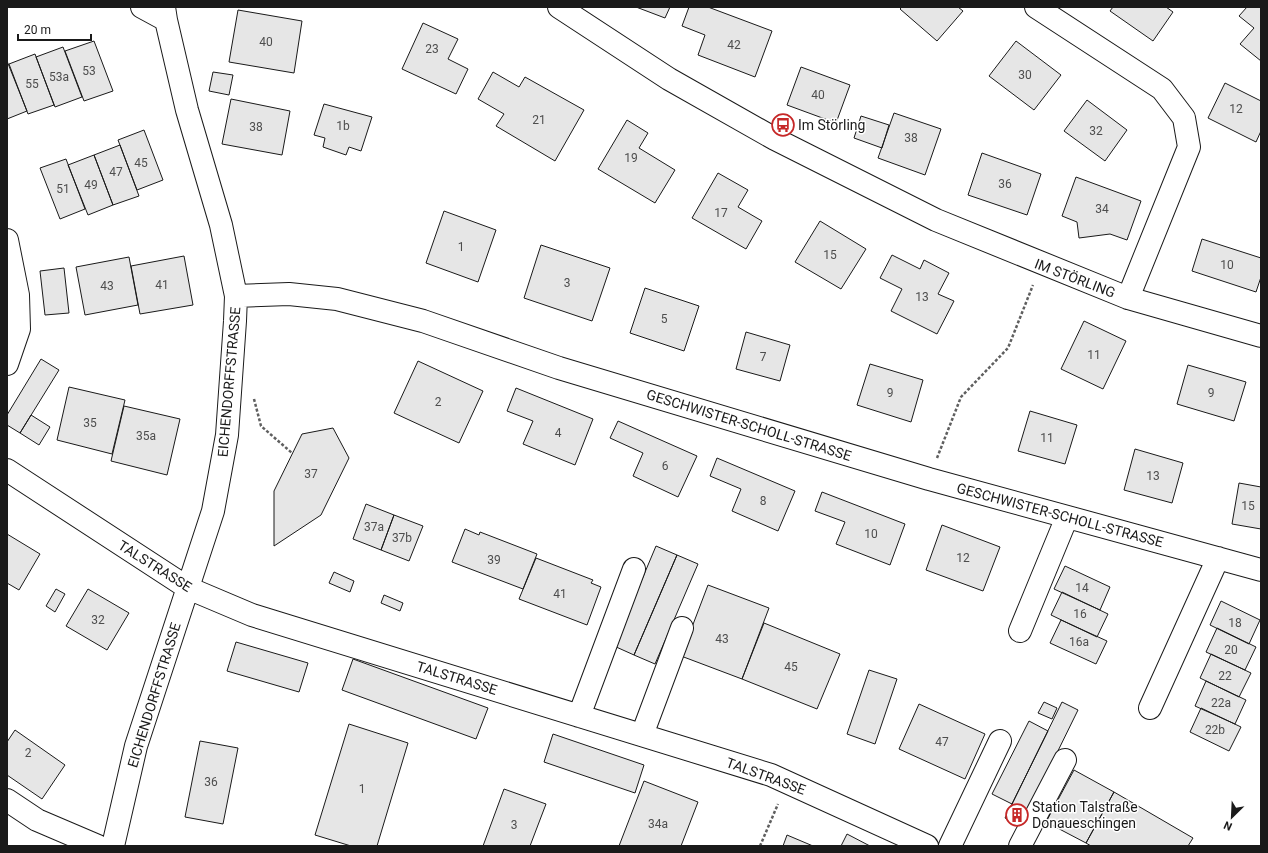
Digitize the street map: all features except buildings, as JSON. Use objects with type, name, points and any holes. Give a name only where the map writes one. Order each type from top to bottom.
[{"type":"street","points":[[142,7],[165,13]]},
{"type":"street","name":"IM STÖRLING","points":[[559,7],[662,75],[775,139],[936,220],[1041,264],[1128,298],[1261,336]]},
{"type":"street","name":"IM STÖRLING","points":[[1036,7],[1162,89],[1184,118],[1189,146],[1128,298]]},
{"type":"street","name":"EICHENDORFFSTRASSE","points":[[112,846],[136,746],[213,511],[227,436],[236,296],[221,225],[187,110],[165,13]]},
{"type":"street","points":[[7,240],[18,295],[20,329],[7,364]]},
{"type":"street","name":"GESCHWISTER-SCHOLL-STRASSE","points":[[236,296],[290,294],[337,299],[422,321],[560,368],[929,479],[1261,570]]},
{"type":"street","name":"TALSTRASSE","points":[[7,470],[188,588],[252,615],[771,775],[927,846]]},
{"type":"street","points":[[1020,630],[1067,516]]},
{"type":"street","points":[[1150,708],[1218,558]]},
{"type":"street","points":[[579,716],[634,569]]},
{"type":"street","points":[[642,735],[682,628]]},
{"type":"street","points":[[950,846],[1000,740]]},
{"type":"street","points":[[1020,846],[1065,760]]},
{"type":"street","points":[[7,800],[37,820],[98,846]]},
{"type":"path","points":[[929,479],[961,397],[1008,348],[1041,264]]},
{"type":"path","points":[[254,396],[261,426],[292,453]]},
{"type":"path","points":[[760,846],[770,822]]},
{"type":"place","name":"Im Störling","points":[[783,125]]},
{"type":"place","name":"Station Talstraße Donaueschingen","points":[[1017,815]]}]
